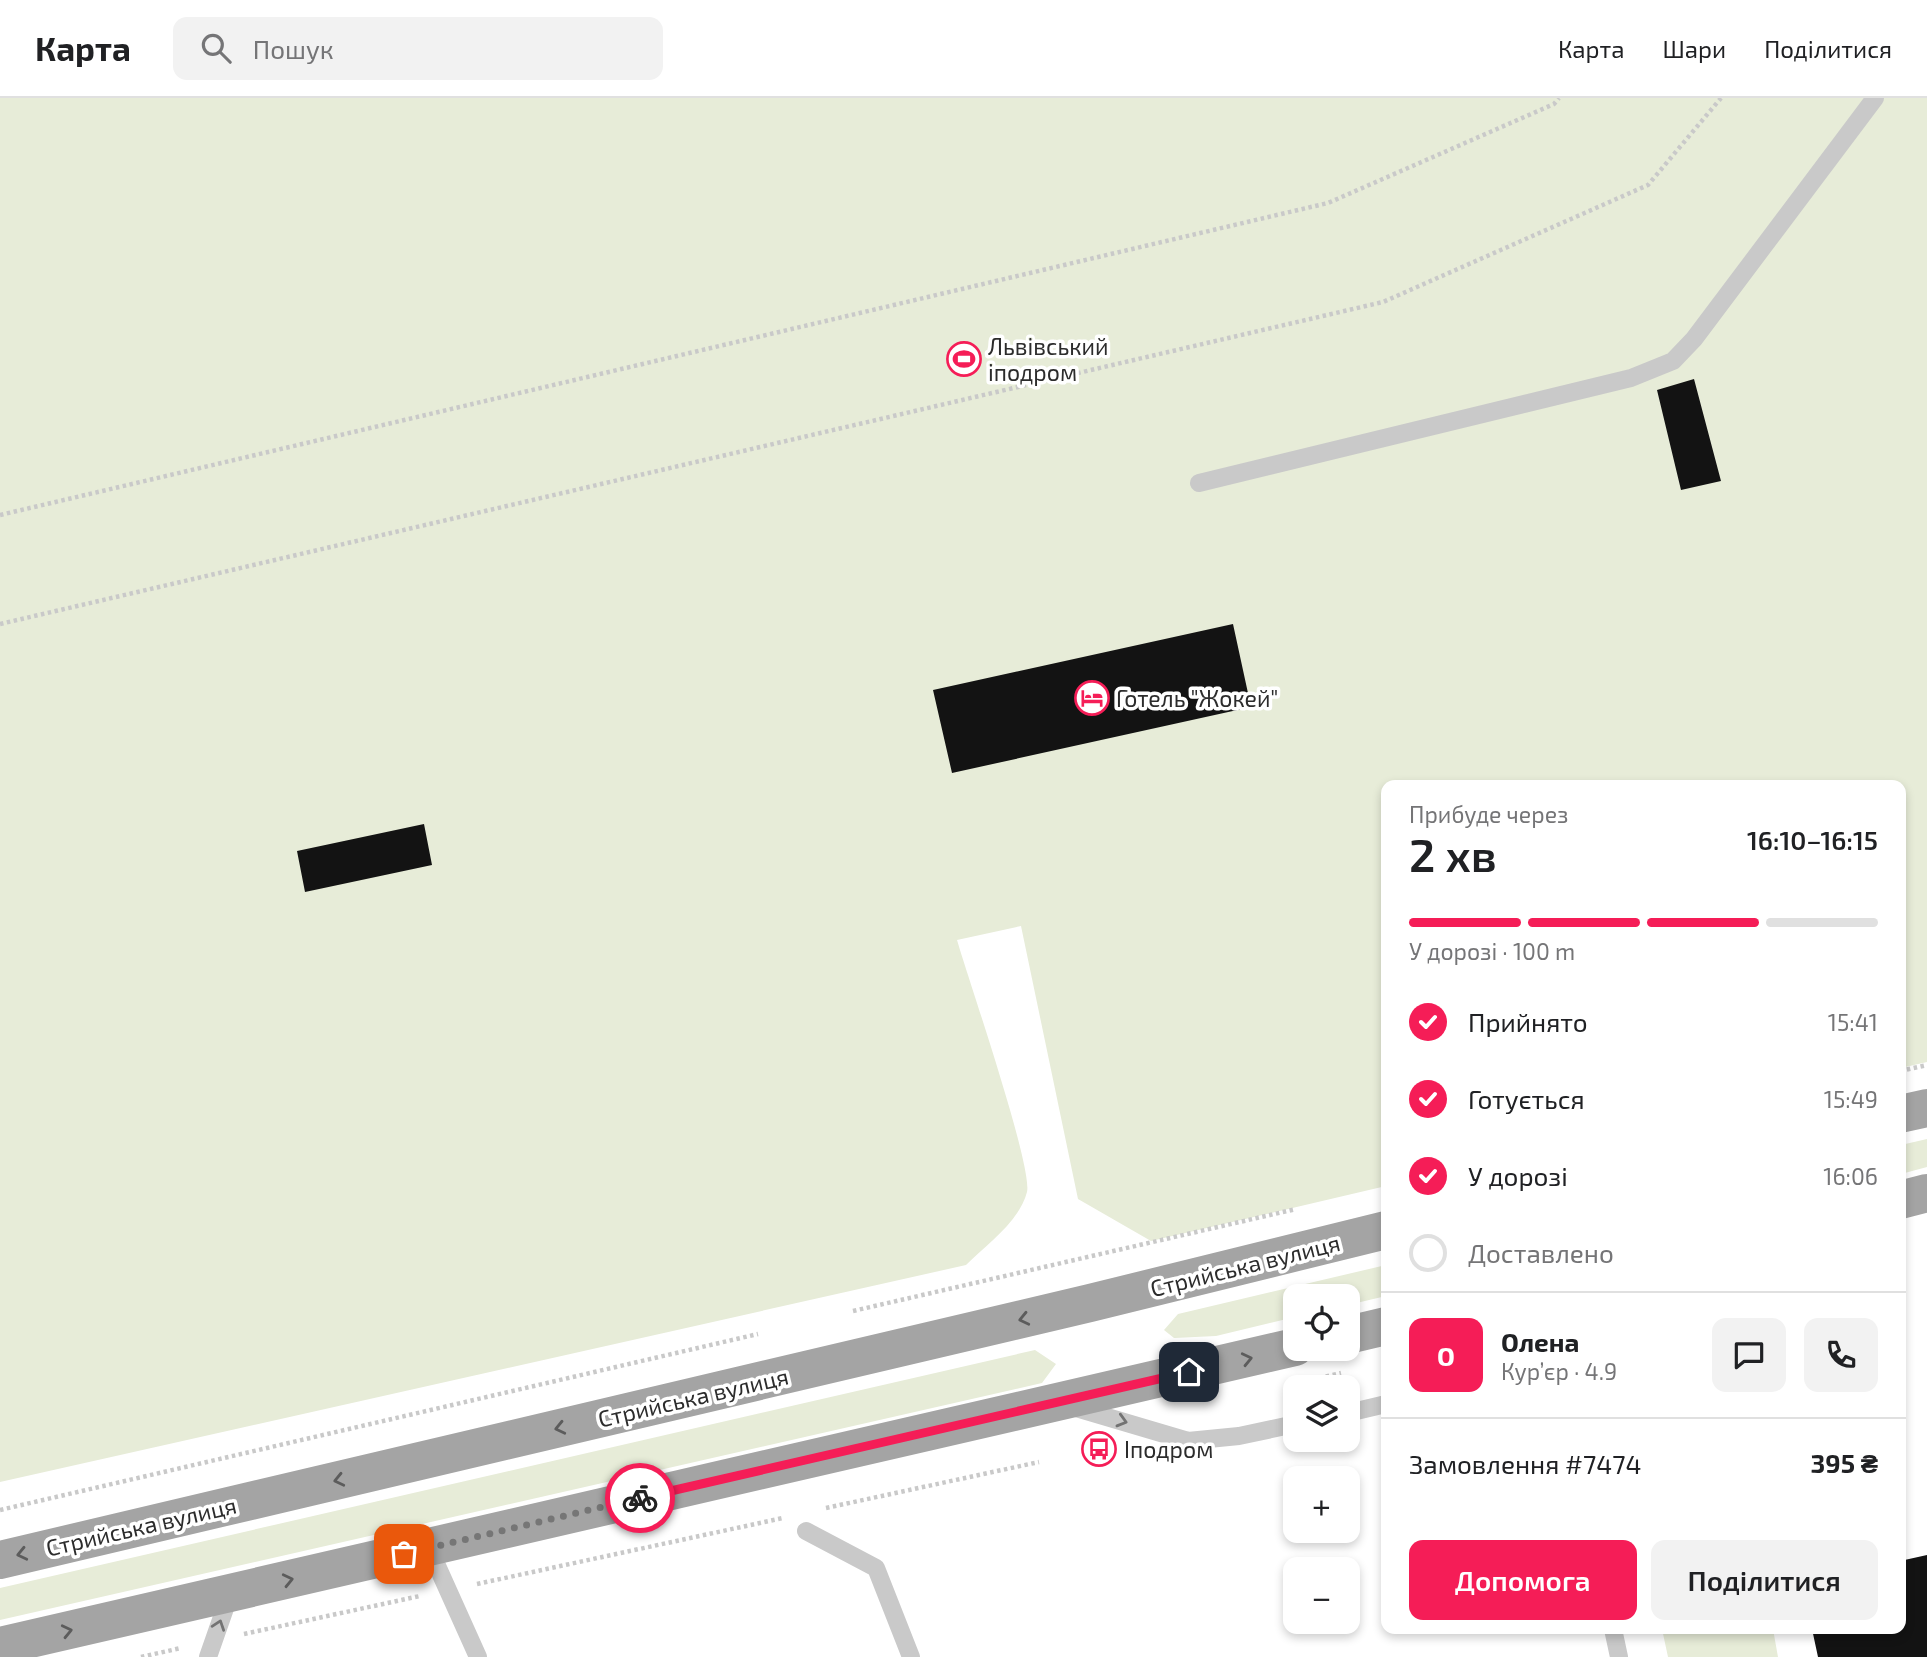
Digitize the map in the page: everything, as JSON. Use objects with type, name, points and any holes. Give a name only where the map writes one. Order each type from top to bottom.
[{"type":"main road","points":[[1906,1113],[1927,1108]]},
{"type":"main road","points":[[1906,1198],[1927,1193]]},
{"type":"main road","name":"Стрийська вулиця","points":[[0,1560],[1090,1303],[1381,1231]]},
{"type":"main road","points":[[1360,1332],[1381,1327]]},
{"type":"main road","points":[[0,1646],[1283,1351]]},
{"type":"lane","points":[[1199,484],[1631,378],[1673,361],[1694,339],[1875,98]]},
{"type":"lane","points":[[1057,1402],[1188,1441],[1240,1436],[1283,1427]]},
{"type":"lane","points":[[1360,1410],[1381,1405]]},
{"type":"lane","points":[[806,1531],[876,1568],[911,1657]]},
{"type":"lane","points":[[429,1548],[478,1657]]},
{"type":"lane","points":[[211,1649],[230,1594]]},
{"type":"lane","points":[[1614,1634],[1619,1657]]},
{"type":"path","points":[[0,516],[1328,203],[1554,104],[1559,98]]},
{"type":"path","points":[[0,624],[1383,302],[1648,185],[1721,98]]},
{"type":"path","points":[[1906,1070],[1927,1065]]},
{"type":"path","points":[[853,1311],[1306,1207]]},
{"type":"path","points":[[0,1510],[758,1334]]},
{"type":"path","points":[[816,1510],[1039,1462]]},
{"type":"path","points":[[141,1657],[211,1649],[448,1590],[790,1516]]},
{"type":"green space","name":"Львівський іподром","points":[[0,98],[1927,98],[1927,1062],[1906,1067],[1906,780],[1381,780],[1381,1187],[1151,1241],[1078,1199],[1021,926],[957,940],[1020,1147],[1027,1192],[1010,1223],[966,1265],[0,1482]]},
{"type":"green space","points":[[1927,1139],[1927,1167],[1906,1173],[1906,1144]]},
{"type":"green space","points":[[1381,1266],[1381,1297],[1360,1302],[1360,1284],[1305,1284]]},
{"type":"green space","points":[[1283,1289],[1283,1320],[1216,1336],[1174,1338],[1164,1330],[1178,1314]]},
{"type":"green space","points":[[1035,1350],[1056,1364],[1042,1383],[0,1620],[0,1588]]},
{"type":"green space","points":[[1663,1634],[1774,1634],[1778,1657],[1668,1657]]},
{"type":"building","points":[[1694,379],[1721,481],[1681,490],[1657,390]]},
{"type":"building","name":"Готель \"Жокей\"","points":[[1233,624],[1251,707],[952,773],[933,690]]},
{"type":"building","points":[[424,824],[432,865],[305,892],[297,851]]},
{"type":"building","points":[[1927,1555],[1927,1657],[1818,1657],[1813,1634],[1906,1634],[1906,1560]]},
{"type":"way so far","points":[[404,1554],[640,1498]]},
{"type":"place","name":"Львівський іподром","points":[[964,359]]},
{"type":"place","name":"Готель \"Жокей\"","points":[[1092,698]]},
{"type":"place","name":"Іподром","points":[[1099,1449]]},
{"type":"route","points":[[640,1498],[1189,1372]]}]
